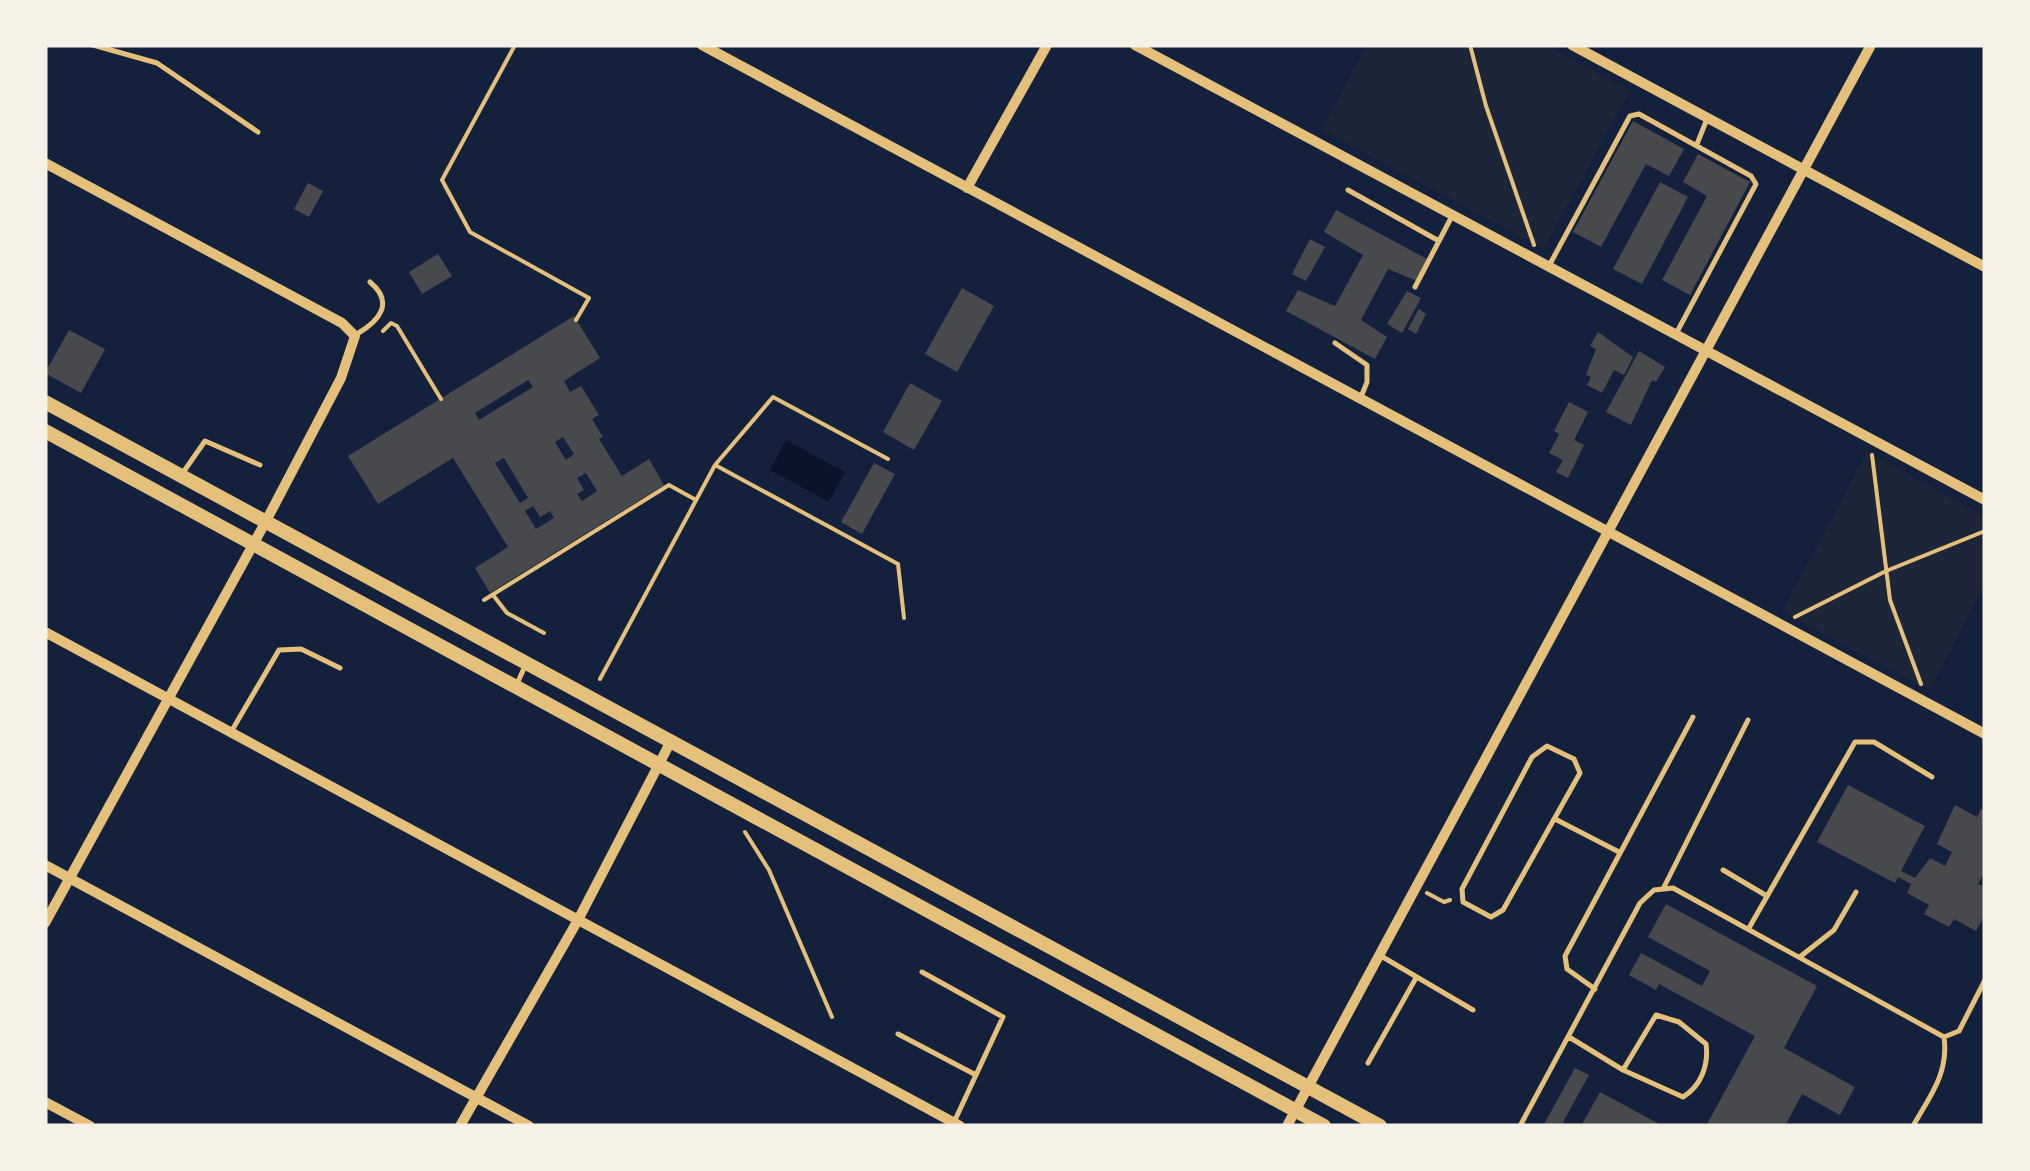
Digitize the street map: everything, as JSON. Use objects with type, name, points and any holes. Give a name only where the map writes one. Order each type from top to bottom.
[{"type":"street","points":[[702,45],[1985,734]]},
{"type":"street","points":[[967,188],[1047,45]]},
{"type":"street","points":[[1135,45],[1985,500]]},
{"type":"street","points":[[1572,45],[1985,266]]},
{"type":"street","points":[[1287,1126],[1871,45]]},
{"type":"street","points":[[45,163],[342,323],[355,336],[353,350],[265,523],[45,923]]},
{"type":"street","points":[[45,402],[1380,1126]]},
{"type":"street","points":[[45,431],[1324,1126]]},
{"type":"street","points":[[45,632],[957,1124]]},
{"type":"street","points":[[460,1126],[578,920],[671,742]]},
{"type":"street","points":[[45,865],[529,1126]]},
{"type":"street","points":[[45,1102],[90,1126]]},
{"type":"lane","points":[[93,45],[157,63],[258,132]]},
{"type":"lane","points":[[1549,267],[1630,116],[1639,114],[1697,144],[1754,178],[1756,184],[1676,334]]},
{"type":"lane","points":[[1697,144],[1708,118]]},
{"type":"lane","points":[[1348,190],[1439,241]]},
{"type":"lane","points":[[1415,287],[1453,215]]},
{"type":"lane","points":[[355,336],[376,322],[382,310],[382,297],[370,282]]},
{"type":"lane","points":[[1335,343],[1366,365],[1367,382],[1359,400]]},
{"type":"lane","points":[[181,477],[205,441],[260,465]]},
{"type":"lane","points":[[231,733],[269,660],[279,650],[301,649],[340,668]]},
{"type":"lane","points":[[515,688],[526,664]]},
{"type":"lane","points":[[1595,989],[1564,963],[1619,852],[1694,717]]},
{"type":"lane","points":[[1520,1126],[1640,903],[1663,888],[1748,720]]},
{"type":"lane","points":[[1749,928],[1856,742],[1874,742],[1932,777]]},
{"type":"lane","points":[[1543,747],[1574,759],[1580,770],[1498,916],[1481,913],[1460,897],[1532,757],[1543,747]]},
{"type":"lane","points":[[1554,818],[1619,852]]},
{"type":"lane","points":[[1722,870],[1767,896]]},
{"type":"lane","points":[[1663,888],[1673,888],[1749,928],[1944,1037]]},
{"type":"lane","points":[[1801,958],[1834,930],[1856,892]]},
{"type":"lane","points":[[1378,954],[1474,1010]]},
{"type":"lane","points":[[922,972],[1002,1017],[957,1124]]},
{"type":"lane","points":[[1368,1063],[1416,978]]},
{"type":"lane","points":[[1944,1037],[1959,1031],[1985,980]]},
{"type":"lane","points":[[1569,1037],[1623,1070],[1682,1097],[1704,1072],[1706,1044],[1680,1022],[1656,1015],[1623,1070]]},
{"type":"lane","points":[[898,1034],[976,1076]]},
{"type":"lane","points":[[1913,1126],[1942,1076],[1947,1056],[1944,1037]]},
{"type":"path","points":[[515,45],[442,180],[470,232],[588,298],[576,320]]},
{"type":"path","points":[[1470,45],[1486,106],[1534,239],[1534,258]]},
{"type":"path","points":[[353,350],[390,322],[441,398]]},
{"type":"path","points":[[600,679],[715,466],[773,397],[888,459]]},
{"type":"path","points":[[1872,456],[1890,600],[1922,686]]},
{"type":"path","points":[[715,466],[898,564],[904,618]]},
{"type":"path","points":[[484,600],[669,486],[696,500]]},
{"type":"path","points":[[1795,617],[1886,571],[1985,530]]},
{"type":"path","points":[[492,595],[507,613],[544,633]]},
{"type":"path","points":[[745,832],[769,870],[832,1017]]},
{"type":"path","points":[[1416,887],[1444,902],[1460,897]]},
{"type":"shaded area","points":[[1367,45],[1545,45],[1630,90],[1544,249],[1321,130]]},
{"type":"shaded area","points":[[786,440],[845,472],[829,502],[770,470]]},
{"type":"shaded area","points":[[1867,452],[1985,516],[1985,585],[1929,690],[1782,612]]},
{"type":"building","points":[[1633,121],[1684,149],[1669,176],[1646,164],[1601,247],[1573,232]]},
{"type":"building","points":[[1698,154],[1750,182],[1690,295],[1662,280],[1707,196],[1683,182]]},
{"type":"building","points":[[1660,182],[1688,197],[1642,284],[1613,269]]},
{"type":"building","points":[[308,183],[323,191],[309,217],[294,209]]},
{"type":"building","points":[[1336,210],[1429,260],[1417,281],[1388,269],[1361,320],[1387,337],[1375,359],[1286,311],[1298,290],[1335,306],[1363,255],[1324,232]]},
{"type":"building","points":[[1310,239],[1325,247],[1306,281],[1292,274]]},
{"type":"building","points":[[438,254],[452,276],[422,294],[409,272]]},
{"type":"building","points":[[962,288],[994,306],[957,372],[925,354]]},
{"type":"building","points":[[1407,291],[1421,298],[1402,333],[1387,324]]},
{"type":"building","points":[[1419,309],[1426,314],[1416,334],[1408,329]]},
{"type":"building","points":[[574,316],[600,358],[564,381],[570,392],[581,386],[599,415],[592,419],[603,437],[599,439],[622,476],[649,459],[664,485],[490,593],[475,568],[508,547],[453,458],[378,504],[348,456]],"holes":[[[528,380],[533,387],[479,420],[475,413]],[[563,437],[574,454],[566,460],[555,442]],[[504,458],[528,498],[520,503],[495,463]],[[586,473],[597,491],[582,501],[577,494],[584,490],[577,478]],[[533,506],[540,517],[550,511],[554,518],[536,529],[525,511]]]},
{"type":"building","points":[[69,330],[105,349],[81,393],[45,373]]},
{"type":"building","points":[[1598,332],[1633,357],[1624,375],[1614,370],[1602,393],[1587,385],[1591,377],[1586,375],[1596,349],[1590,346]]},
{"type":"building","points":[[1639,351],[1665,367],[1656,382],[1652,380],[1631,425],[1606,412]]},
{"type":"building","points":[[910,383],[942,401],[914,450],[883,432]]},
{"type":"building","points":[[1569,402],[1588,412],[1574,440],[1584,445],[1568,478],[1556,472],[1563,460],[1549,453],[1559,434],[1554,431]]},
{"type":"building","points":[[874,463],[895,474],[862,534],[841,522]]},
{"type":"building","points":[[1848,785],[1925,826],[1901,871],[1915,878],[1930,858],[1945,866],[1952,852],[1937,844],[1955,805],[1977,817],[1981,809],[1985,811],[1985,871],[1978,884],[1985,887],[1985,914],[1976,931],[1954,919],[1949,927],[1924,914],[1929,905],[1907,893],[1911,884],[1898,877],[1895,883],[1817,842]]},
{"type":"building","points":[[1666,904],[1817,986],[1784,1048],[1855,1087],[1840,1115],[1802,1094],[1785,1126],[1706,1126],[1755,1036],[1659,984],[1656,990],[1629,975],[1641,953],[1702,986],[1710,971],[1648,937]]},
{"type":"building","points":[[1575,1068],[1589,1075],[1563,1122],[1570,1126],[1543,1126]]},
{"type":"building","points":[[1600,1092],[1663,1126],[1581,1126]]}]
